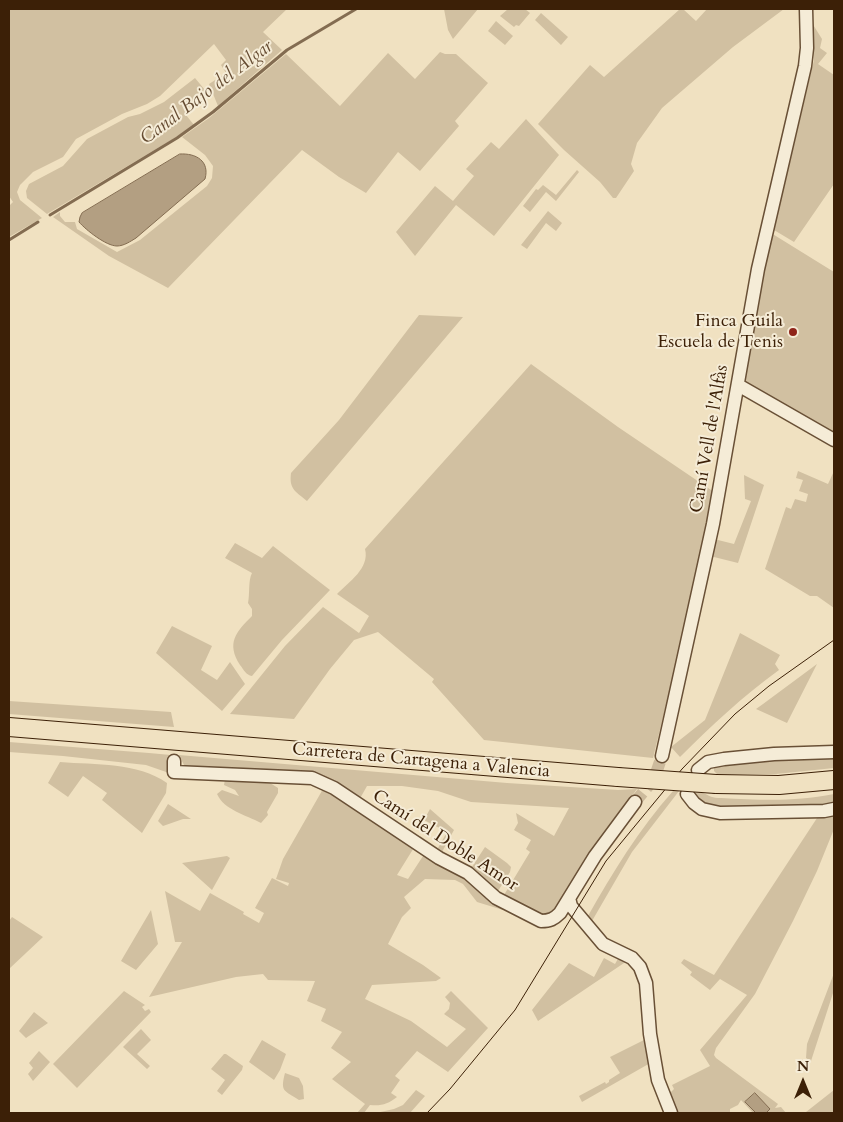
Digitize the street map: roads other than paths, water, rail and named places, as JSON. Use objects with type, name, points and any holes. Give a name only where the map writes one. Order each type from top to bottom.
[{"type":"highway","name":"Carretera de Cartagena a Valencia","points":[[9,727],[716,784],[779,785],[834,780]]},
{"type":"street","name":"Camí Vell de l'Alfàs","points":[[662,756],[713,524],[758,269],[805,66],[807,48],[806,9]]},
{"type":"street","points":[[738,385],[834,440]]},
{"type":"street","points":[[698,770],[708,762],[724,759],[774,754],[834,752]]},
{"type":"street","name":"Camí del Doble Amor","points":[[174,766],[312,778],[320,781],[334,788],[439,858],[468,873],[496,898],[541,922],[556,918],[560,913]]},
{"type":"street","points":[[687,794],[702,809],[720,813],[824,812],[834,809]]},
{"type":"street","points":[[560,913],[595,856],[635,802]]},
{"type":"street","points":[[569,898],[570,906],[603,944],[632,958],[640,967],[646,983],[650,1034],[658,1080],[671,1113]]},
{"type":"street","points":[[560,913],[568,910],[576,912]]},
{"type":"waterway","name":"Canal Bajo del Algar","points":[[50,215],[177,138],[213,112],[287,50],[356,9]]},
{"type":"waterway","name":"Canal Bajo del Algar","points":[[9,240],[38,222]]},
{"type":"tunnel","points":[[635,802],[654,779],[662,756]]},
{"type":"tram line","points":[[427,1113],[450,1089],[515,1010],[606,861],[682,769],[735,714],[769,686],[834,640]]},
{"type":"place","name":"Finca Guila Escuela de Tenis","points":[[793,332]]}]
